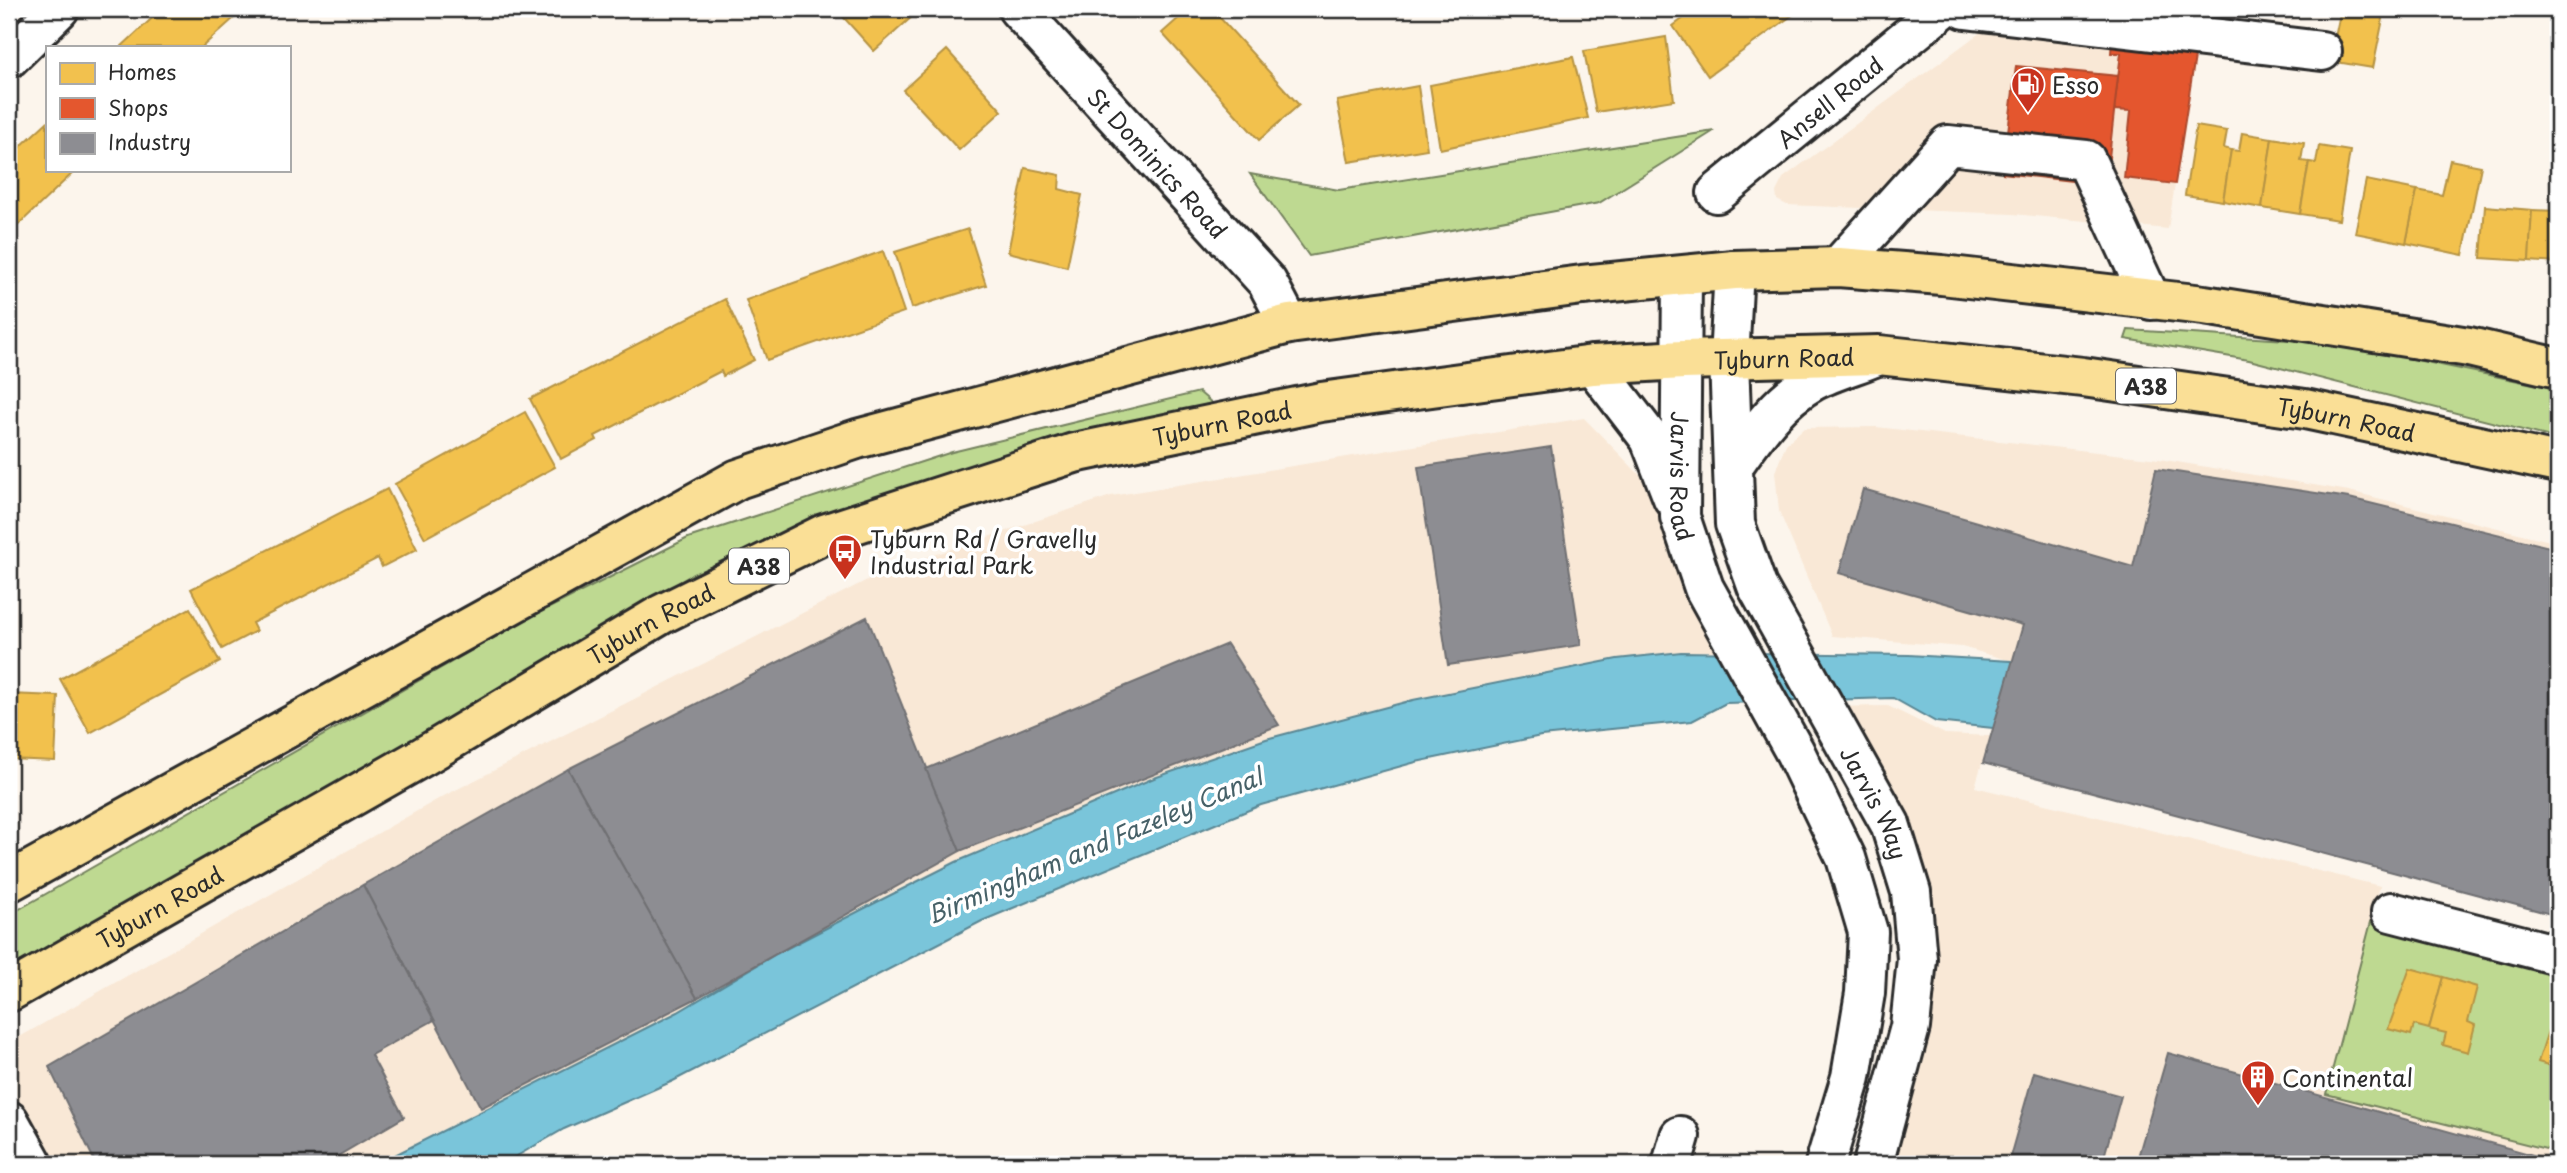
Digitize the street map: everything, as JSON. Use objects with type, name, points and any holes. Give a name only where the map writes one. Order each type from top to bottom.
[{"type":"highway","points":[[9,882],[738,479],[857,439],[1289,324],[1582,285],[1734,270],[1838,268],[1942,275],[2204,305],[2469,347],[2558,368]]},
{"type":"highway","name":"Tyburn Road","points":[[9,992],[424,756],[662,614],[824,534],[1074,453],[1321,402],[1593,365],[1879,355],[2083,377],[2305,409],[2558,463]]},
{"type":"street","points":[[9,58],[59,9]]},
{"type":"street","name":"St Dominics Road","points":[[1020,9],[1267,282],[1289,324]]},
{"type":"street","name":"Ansell Road","points":[[1717,192],[1942,9]]},
{"type":"street","points":[[1965,9],[2322,51]]},
{"type":"street","points":[[1838,268],[1948,145],[2086,160],[2151,300]]},
{"type":"street","name":"Jarvis Way","points":[[1734,270],[1729,359],[1735,463],[1735,524],[1758,586],[1890,824],[1911,892],[1917,959],[1910,1027],[1872,1164]]},
{"type":"street","name":"Jarvis Road","points":[[1682,276],[1679,517],[1704,588],[1795,752],[1846,858],[1868,932],[1866,993],[1851,1077],[1825,1164]]},
{"type":"street","points":[[1735,463],[1764,422],[1794,394],[1814,380],[1879,355]]},
{"type":"street","points":[[1593,365],[1650,439],[1679,517]]},
{"type":"street","points":[[2391,912],[2558,954]]},
{"type":"street","points":[[9,1121],[33,1164]]},
{"type":"shaded area","name":"Esso","points":[[1989,26],[2196,50],[2168,229],[2013,214],[1787,205],[1777,200],[1776,192],[1783,178]]},
{"type":"shaded area","points":[[1584,418],[1680,516],[1738,651],[1681,652],[1617,659],[1413,700],[1266,739],[1154,778],[956,862],[776,954],[678,1012],[377,1164],[9,1164],[9,1043],[440,798],[883,572],[1111,496]]},
{"type":"shaded area","points":[[1876,427],[2159,459],[2349,491],[2558,543],[2558,916],[1982,763],[1975,787],[2380,886],[2327,1094],[2558,1152],[2558,1164],[1873,1164],[1910,900],[1825,707],[1888,706],[1945,734],[1990,736],[2011,661],[1962,647],[1832,636],[1779,511],[1775,472],[1786,444],[1804,428]]},
{"type":"green space","points":[[1714,131],[1599,203],[1309,256],[1250,174],[1339,190]]},
{"type":"green space","points":[[2128,330],[2334,343],[2558,389],[2558,439],[2249,360],[2125,339]]},
{"type":"green space","points":[[1199,392],[1212,403],[932,482],[693,574],[400,754],[9,973],[9,915],[523,621],[688,538],[952,452]]},
{"type":"green space","points":[[2371,922],[2558,971],[2558,1152],[2326,1094]]},
{"type":"water","name":"Birmingham and Fazeley Canal","points":[[1681,652],[1909,655],[2011,661],[2558,800],[2558,867],[1993,728],[1936,722],[1893,698],[1726,703],[1692,721],[1541,736],[1416,762],[1261,805],[982,921],[673,1081],[564,1129],[503,1164],[377,1164],[678,1012],[776,954],[956,862],[1154,778],[1266,739],[1413,700],[1617,659]]},
{"type":"building: Homes","points":[[162,9],[244,9],[203,46],[122,46]]},
{"type":"building: Homes","points":[[836,9],[908,9],[914,15],[874,51]]},
{"type":"building: Homes","points":[[1189,9],[1212,9],[1299,105],[1259,140],[1162,33]]},
{"type":"building: Homes","points":[[1696,9],[1801,9],[1708,76],[1673,26]]},
{"type":"building: Homes","points":[[2146,9],[2197,9],[2196,21],[2145,16]]},
{"type":"building: Homes","points":[[2341,9],[2385,9],[2373,68],[2330,61]]},
{"type":"building: Homes","points":[[1666,37],[1674,100],[1596,112],[1584,51]]},
{"type":"building: Homes","points":[[947,50],[1002,111],[959,150],[903,90]]},
{"type":"building: Homes","points":[[1573,57],[1588,118],[1440,149],[1430,85]]},
{"type":"building: Homes","points":[[1418,86],[1427,149],[1349,162],[1337,101]]},
{"type":"building: Homes","points":[[46,123],[46,172],[74,172],[9,234],[9,157]]},
{"type":"building: Homes","points":[[2196,126],[2227,131],[2224,148],[2231,150],[2223,201],[2185,195]]},
{"type":"building: Homes","points":[[2242,133],[2272,138],[2262,208],[2223,201],[2231,150],[2239,151]]},
{"type":"building: Homes","points":[[2272,138],[2304,143],[2301,161],[2309,162],[2300,214],[2262,208]]},
{"type":"building: Homes","points":[[2319,146],[2350,151],[2339,220],[2300,214],[2309,162],[2316,163]]},
{"type":"building: Homes","points":[[2450,160],[2481,166],[2463,255],[2406,243],[2417,190],[2442,195]]},
{"type":"building: Homes","points":[[1025,168],[1060,175],[1059,189],[1082,195],[1067,267],[1008,252]]},
{"type":"building: Homes","points":[[2366,180],[2417,190],[2406,243],[2355,233]]},
{"type":"building: Homes","points":[[2485,206],[2532,210],[2529,261],[2481,258]]},
{"type":"building: Homes","points":[[2532,210],[2558,211],[2558,263],[2529,261]]},
{"type":"building: Homes","points":[[968,229],[986,285],[912,308],[895,252]]},
{"type":"building: Homes","points":[[883,251],[904,312],[767,360],[746,300]]},
{"type":"building: Homes","points":[[725,299],[754,360],[723,376],[721,371],[595,436],[597,440],[561,459],[530,399]]},
{"type":"building: Homes","points":[[525,412],[555,467],[425,538],[395,484]]},
{"type":"building: Homes","points":[[387,489],[417,549],[382,567],[378,558],[252,623],[256,631],[222,649],[191,589]]},
{"type":"building: Homes","points":[[190,608],[220,662],[90,733],[60,679]]},
{"type":"building: Homes","points":[[9,694],[58,696],[55,761],[9,759]]},
{"type":"building: Homes","points":[[2410,968],[2443,977],[2429,1029],[2414,1025],[2411,1035],[2388,1029]]},
{"type":"building: Homes","points":[[2443,977],[2477,987],[2468,1022],[2475,1025],[2468,1052],[2443,1045],[2446,1033],[2429,1029]]},
{"type":"building: Homes","points":[[2548,1031],[2558,1034],[2558,1068],[2538,1062]]},
{"type":"building: Shops","points":[[2112,40],[2196,50],[2175,184],[2124,178],[2131,111],[2114,110],[2121,53],[2111,53]]},
{"type":"building: Shops","points":[[2016,66],[2118,76],[2106,185],[2003,173]]},
{"type":"building: Industry","points":[[1551,447],[1581,645],[1448,665],[1418,467]]},
{"type":"building: Industry","points":[[2156,469],[2349,498],[2558,549],[2558,916],[1983,763],[2023,625],[1839,573],[1863,489],[2133,567]]},
{"type":"building: Industry","points":[[867,617],[960,851],[697,998],[568,769]]},
{"type":"building: Industry","points":[[1227,644],[1279,725],[960,851],[926,769]]},
{"type":"building: Industry","points":[[568,769],[697,998],[481,1108],[363,885]]},
{"type":"building: Industry","points":[[363,885],[434,1020],[371,1055],[404,1117],[324,1164],[96,1164],[49,1067]]},
{"type":"building: Industry","name":"Continental","points":[[2168,1053],[2558,1162],[2558,1164],[2136,1164]]},
{"type":"building: Industry","points":[[2034,1072],[2121,1096],[2102,1164],[2008,1164]]},
{"type":"place","name":"Esso","points":[[2028,114]]},
{"type":"place","name":"Tyburn Rd / Gravelly Industrial Park","points":[[845,581]]},
{"type":"place","name":"Continental","points":[[2258,1107]]}]
